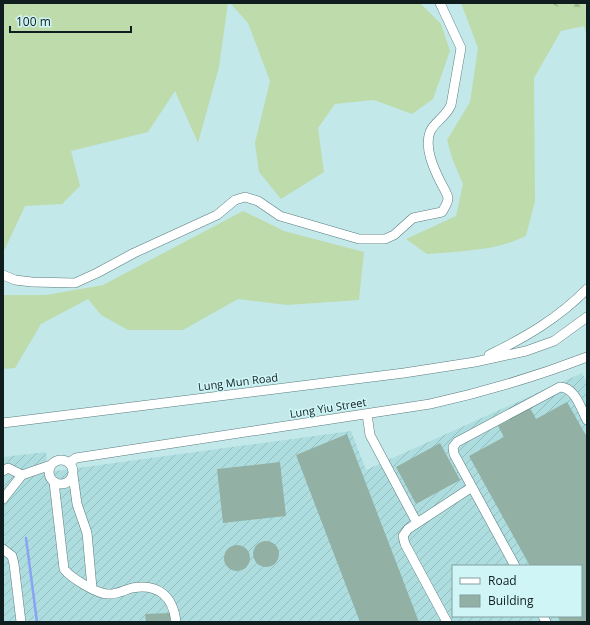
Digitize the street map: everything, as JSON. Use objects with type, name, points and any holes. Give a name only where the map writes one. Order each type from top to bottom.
[{"type":"street","points":[[3,275],[15,280],[32,282],[75,283],[217,214],[235,200],[245,197],[258,201],[280,216],[358,239],[385,240],[394,235],[413,218],[442,212],[448,197],[431,160],[428,143],[430,132],[437,122],[447,114],[452,106],[461,48],[440,3]]},
{"type":"street","name":"Lung Mun Road","points":[[475,362],[517,341],[548,322],[575,301],[587,288]]},
{"type":"street","name":"Lung Mun Road","points":[[3,423],[404,373],[475,362],[526,351],[554,341],[587,317]]},
{"type":"street","name":"Lung Yiu Street","points":[[70,462],[76,458],[430,404],[483,392],[535,376],[587,357]]},
{"type":"street","points":[[515,565],[454,454],[453,446],[457,442],[560,386],[568,388],[572,393],[587,420]]},
{"type":"street","points":[[367,414],[370,435],[417,523]]},
{"type":"street","points":[[3,499],[22,475],[51,465],[60,459],[70,462],[73,467],[77,504],[87,533],[92,588]]},
{"type":"street","points":[[51,465],[49,474],[54,482],[64,569],[79,583],[107,594],[133,588],[154,589],[168,598],[172,605],[176,622]]},
{"type":"street","points":[[4,470],[8,468],[22,475]]},
{"type":"street","points":[[54,482],[64,484],[73,476]]},
{"type":"street","points":[[447,622],[403,539],[405,532],[472,487]]},
{"type":"street","points":[[3,549],[12,556],[14,564],[21,622]]},
{"type":"shaded area","points":[[582,373],[587,383],[587,622],[3,622],[3,457],[46,452],[48,472],[351,431],[366,470]]},
{"type":"green space","points":[[3,3],[228,3],[219,67],[198,143],[175,91],[148,132],[71,151],[80,186],[62,204],[25,206],[3,253]]},
{"type":"green space","points":[[230,3],[420,3],[441,24],[450,51],[433,99],[412,114],[374,100],[335,104],[318,128],[324,172],[281,199],[259,172],[255,143],[270,81],[248,23]]},
{"type":"green space","points":[[461,3],[550,3],[585,21],[584,3],[587,3],[587,36],[584,26],[561,31],[534,78],[535,201],[526,236],[502,245],[465,251],[427,254],[406,239],[456,216],[463,184],[452,158],[447,140],[470,102],[478,48]]},
{"type":"green space","points":[[550,3],[584,3],[585,21]]},
{"type":"green space","points":[[243,211],[284,231],[364,252],[359,300],[287,305],[238,299],[183,330],[128,330],[101,315],[88,299],[41,324],[15,368],[3,369],[3,295],[46,295],[103,285]]},
{"type":"building","points":[[567,402],[587,437],[587,622],[561,622],[558,617],[582,617],[582,565],[529,565],[469,456],[504,437],[498,426],[530,408],[536,419]]},
{"type":"building","points":[[347,434],[419,622],[360,622],[296,455]]},
{"type":"building","points":[[440,443],[460,480],[416,504],[396,467]]},
{"type":"building","points":[[280,462],[286,516],[223,523],[217,469]]},
{"type":"building","points":[[266,541],[275,545],[279,554],[275,563],[266,567],[257,563],[253,554],[257,545]]},
{"type":"building","points":[[237,545],[246,549],[250,558],[246,567],[237,571],[228,567],[224,558],[228,549]]},
{"type":"building","points":[[170,613],[170,622],[146,622],[145,614]]},
{"type":"waterway","points":[[26,538],[37,622]]}]
